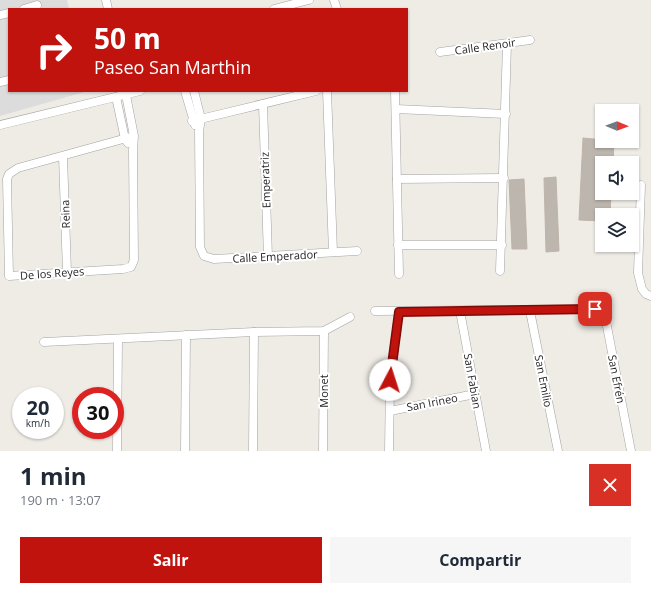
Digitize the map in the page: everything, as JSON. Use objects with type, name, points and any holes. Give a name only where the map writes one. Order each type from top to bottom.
[{"type":"street","points":[[276,8],[290,2],[309,0]]},
{"type":"street","points":[[27,8],[37,5]]},
{"type":"street","name":"Calle Renoir","points":[[440,52],[530,40]]},
{"type":"street","points":[[500,271],[507,44]]},
{"type":"street","points":[[0,125],[136,92]]},
{"type":"street","points":[[185,92],[192,121],[199,131]]},
{"type":"street","points":[[194,92],[201,119],[199,131]]},
{"type":"street","points":[[192,121],[312,92]]},
{"type":"street","points":[[327,92],[333,252]]},
{"type":"street","points":[[395,92],[399,274]]},
{"type":"street","points":[[126,95],[134,136]]},
{"type":"street","points":[[116,97],[125,139],[133,150]]},
{"type":"street","name":"Emperatriz","points":[[263,104],[268,257]]},
{"type":"street","points":[[396,109],[506,114]]},
{"type":"street","name":"Calle Emperador","points":[[199,131],[200,248],[204,256],[208,259],[268,257],[357,251]]},
{"type":"street","name":"De los Reyes","points":[[134,136],[134,260],[131,266],[9,276],[7,179],[13,170],[134,136]]},
{"type":"street","name":"Reina","points":[[63,157],[67,272]]},
{"type":"street","points":[[397,179],[504,178]]},
{"type":"street","points":[[641,185],[638,273],[642,289],[651,296]]},
{"type":"street","points":[[398,245],[502,245]]},
{"type":"street","points":[[0,276],[9,276]]},
{"type":"street","name":"San Efrén","points":[[530,311],[599,310],[605,316],[631,451]]},
{"type":"street","points":[[375,311],[530,311]]},
{"type":"street","name":"San Fabian","points":[[460,311],[486,451]]},
{"type":"street","name":"San Emilio","points":[[530,311],[558,451]]},
{"type":"street","points":[[389,451],[392,358],[399,312]]},
{"type":"street","points":[[44,342],[254,332],[324,331],[350,317]]},
{"type":"street","name":"Monet","points":[[323,451],[324,331]]},
{"type":"street","points":[[253,451],[254,332]]},
{"type":"street","points":[[185,451],[186,335]]},
{"type":"street","points":[[117,451],[118,338]]},
{"type":"street","name":"San Irineo","points":[[390,411],[475,394]]},
{"type":"shaded area","points":[[0,0],[67,0],[69,8],[8,8],[8,92],[84,92],[0,116]]},
{"type":"building","points":[[583,138],[595,139],[595,148],[614,148],[613,156],[595,156],[595,200],[611,200],[610,208],[595,208],[595,221],[579,220]]},
{"type":"building","points":[[556,177],[559,251],[546,252],[544,178]]},
{"type":"building","points":[[524,179],[527,249],[512,249],[509,180]]},
{"type":"route","points":[[390,380],[399,312],[595,309]]}]
